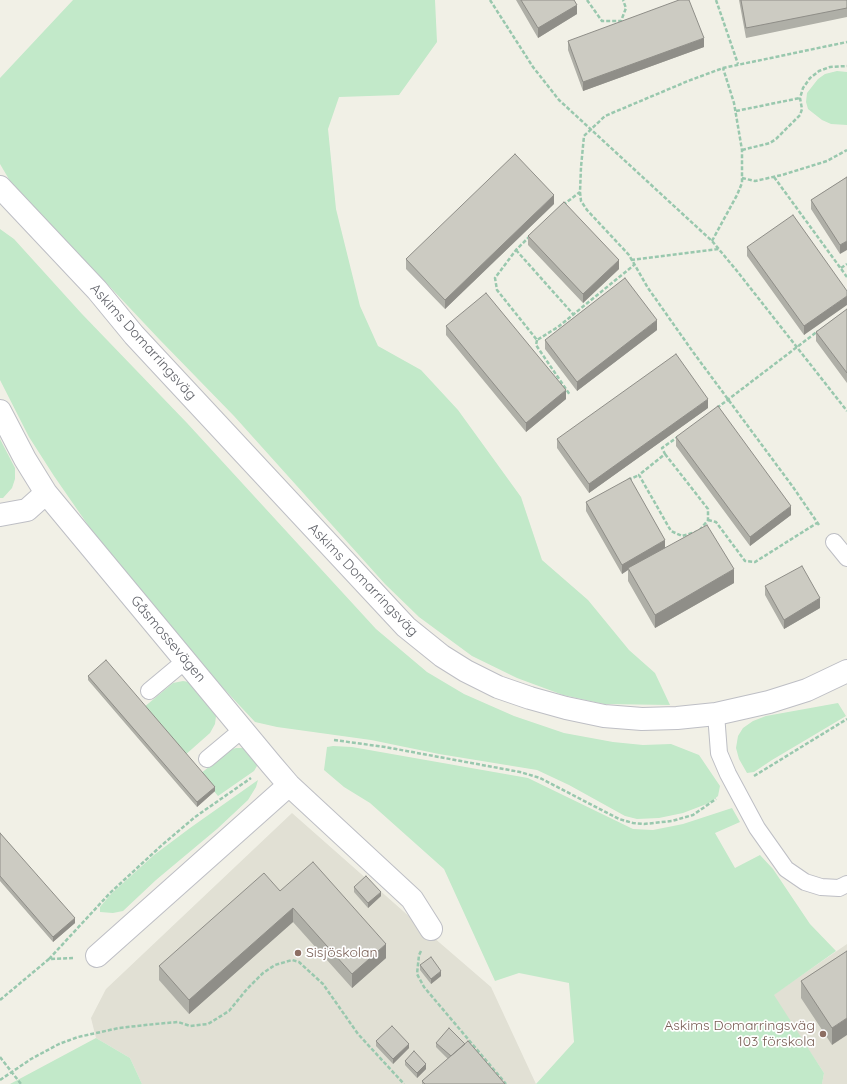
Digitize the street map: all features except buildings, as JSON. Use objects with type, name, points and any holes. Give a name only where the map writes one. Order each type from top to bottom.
[{"type":"street","name":"Askims Domarringsväg","points":[[0,187],[97,290],[134,335],[406,627],[437,653],[466,671],[498,687],[566,708],[604,716],[642,719],[677,718],[716,714],[769,702],[808,690],[847,671]]},
{"type":"street","name":"Gåsmossevägen","points":[[0,411],[25,459],[46,493],[185,661],[289,785],[412,899],[431,929]]},
{"type":"street","points":[[0,516],[28,510],[46,493]]},
{"type":"street","points":[[97,956],[289,785]]},
{"type":"lane","points":[[834,542],[847,558]]},
{"type":"lane","points":[[149,691],[185,661]]},
{"type":"lane","points":[[716,714],[719,753],[728,774],[757,828],[786,869],[805,882],[821,887],[839,888],[847,884]]},
{"type":"lane","points":[[207,759],[243,729]]},
{"type":"path","points":[[490,0],[533,68],[559,100],[712,241],[847,411]]},
{"type":"path","points":[[587,0],[602,21],[621,20],[626,8],[623,0]]},
{"type":"path","points":[[716,0],[738,64]]},
{"type":"path","points":[[834,542],[817,523],[793,487],[693,352],[648,288],[631,260],[587,210],[582,201],[580,192],[582,145],[584,136],[605,116],[723,68],[847,42]]},
{"type":"path","points":[[742,150],[776,139],[800,115],[802,109],[800,98],[803,88],[810,78],[819,71],[830,67],[847,66]]},
{"type":"path","points":[[712,241],[737,195],[742,178],[742,150],[736,111],[723,68]]},
{"type":"path","points":[[736,111],[800,98]]},
{"type":"path","points":[[742,178],[755,181],[774,177],[827,161],[847,150]]},
{"type":"path","points":[[774,177],[847,277]]},
{"type":"path","points":[[558,209],[580,192]]},
{"type":"path","points":[[532,234],[516,250],[495,278],[497,290],[537,340],[536,345],[570,395]]},
{"type":"path","points":[[631,260],[719,249]]},
{"type":"path","points":[[516,250],[573,314]]},
{"type":"path","points":[[841,268],[847,264]]},
{"type":"path","points":[[537,340],[558,327],[634,265]]},
{"type":"path","points":[[716,408],[822,329]]},
{"type":"path","points":[[638,475],[671,531],[682,536],[699,531],[708,520],[708,509],[665,454],[662,448],[680,435]]},
{"type":"path","points":[[626,481],[638,475],[665,454]]},
{"type":"path","points":[[708,520],[716,522],[745,561],[755,562],[817,523]]},
{"type":"path","points":[[334,740],[385,747],[527,774],[540,778],[619,819],[644,824],[672,821],[693,815],[735,786],[847,719]]},
{"type":"path","points":[[0,1000],[49,960],[110,893],[162,845],[195,817],[271,764]]},
{"type":"path","points":[[431,929],[419,955],[417,974],[424,987],[506,1084]]},
{"type":"path","points":[[49,960],[97,956]]},
{"type":"path","points":[[0,1080],[11,1072],[55,1047],[78,1037],[119,1028],[155,1024],[178,1022],[190,1026],[208,1024],[229,1011],[247,989],[263,973],[276,965],[292,960],[299,962],[323,984],[358,1034],[404,1084]]},
{"type":"path","points":[[0,1057],[21,1084]]},
{"type":"shaded area","name":"Sisjöskolan","points":[[292,813],[491,987],[536,1084],[142,1084],[130,1058],[96,1038],[91,1018],[106,989]]},
{"type":"shaded area","name":"Askims Domarringsväg 103 förskola","points":[[847,944],[847,1084],[822,1084],[824,1073],[773,995]]},
{"type":"green space","points":[[73,0],[435,0],[437,42],[399,95],[339,97],[328,129],[336,209],[360,306],[378,346],[421,370],[458,410],[521,497],[542,560],[588,600],[629,650],[655,673],[670,705],[604,704],[563,695],[517,678],[472,656],[419,617],[385,584],[234,416],[95,271],[20,198],[0,164],[0,78]]},
{"type":"green space","points":[[837,71],[847,72],[847,125],[831,124],[822,120],[808,109],[806,102],[807,93],[818,79],[825,74]]},
{"type":"green space","points":[[0,229],[14,239],[82,314],[187,423],[376,629],[427,672],[464,694],[514,716],[564,733],[613,742],[643,745],[671,744],[699,755],[720,786],[718,796],[711,802],[683,813],[659,818],[637,819],[625,816],[569,785],[537,770],[439,754],[371,740],[277,727],[255,722],[177,637],[90,528],[29,437],[0,380]]},
{"type":"green space","points":[[0,439],[15,468],[15,479],[12,488],[3,498],[0,498]]},
{"type":"green space","points":[[183,681],[189,682],[216,716],[215,724],[210,733],[184,756],[143,708],[173,683]]},
{"type":"green space","points":[[838,703],[846,716],[754,772],[747,773],[739,759],[736,748],[738,736],[743,728],[753,721],[766,716]]},
{"type":"green space","points":[[327,747],[352,747],[528,778],[633,829],[653,830],[683,824],[732,808],[740,822],[715,833],[735,868],[760,855],[773,869],[810,924],[836,951],[774,995],[824,1073],[822,1084],[536,1084],[574,1042],[569,983],[519,973],[495,981],[444,869],[370,803],[344,787],[324,770]]},
{"type":"green space","points":[[236,748],[247,749],[256,761],[257,766],[254,771],[218,796],[200,774],[230,750]]},
{"type":"green space","points":[[258,780],[256,787],[248,800],[217,829],[156,880],[123,911],[113,913],[100,912],[100,907],[111,894],[154,855]]},
{"type":"green space","points":[[96,1038],[130,1058],[142,1084],[10,1084]]},
{"type":"place","name":"Sisjöskolan","points":[[298,953]]},
{"type":"place","name":"Askims Domarringsväg 103 förskola","points":[[823,1034]]}]
